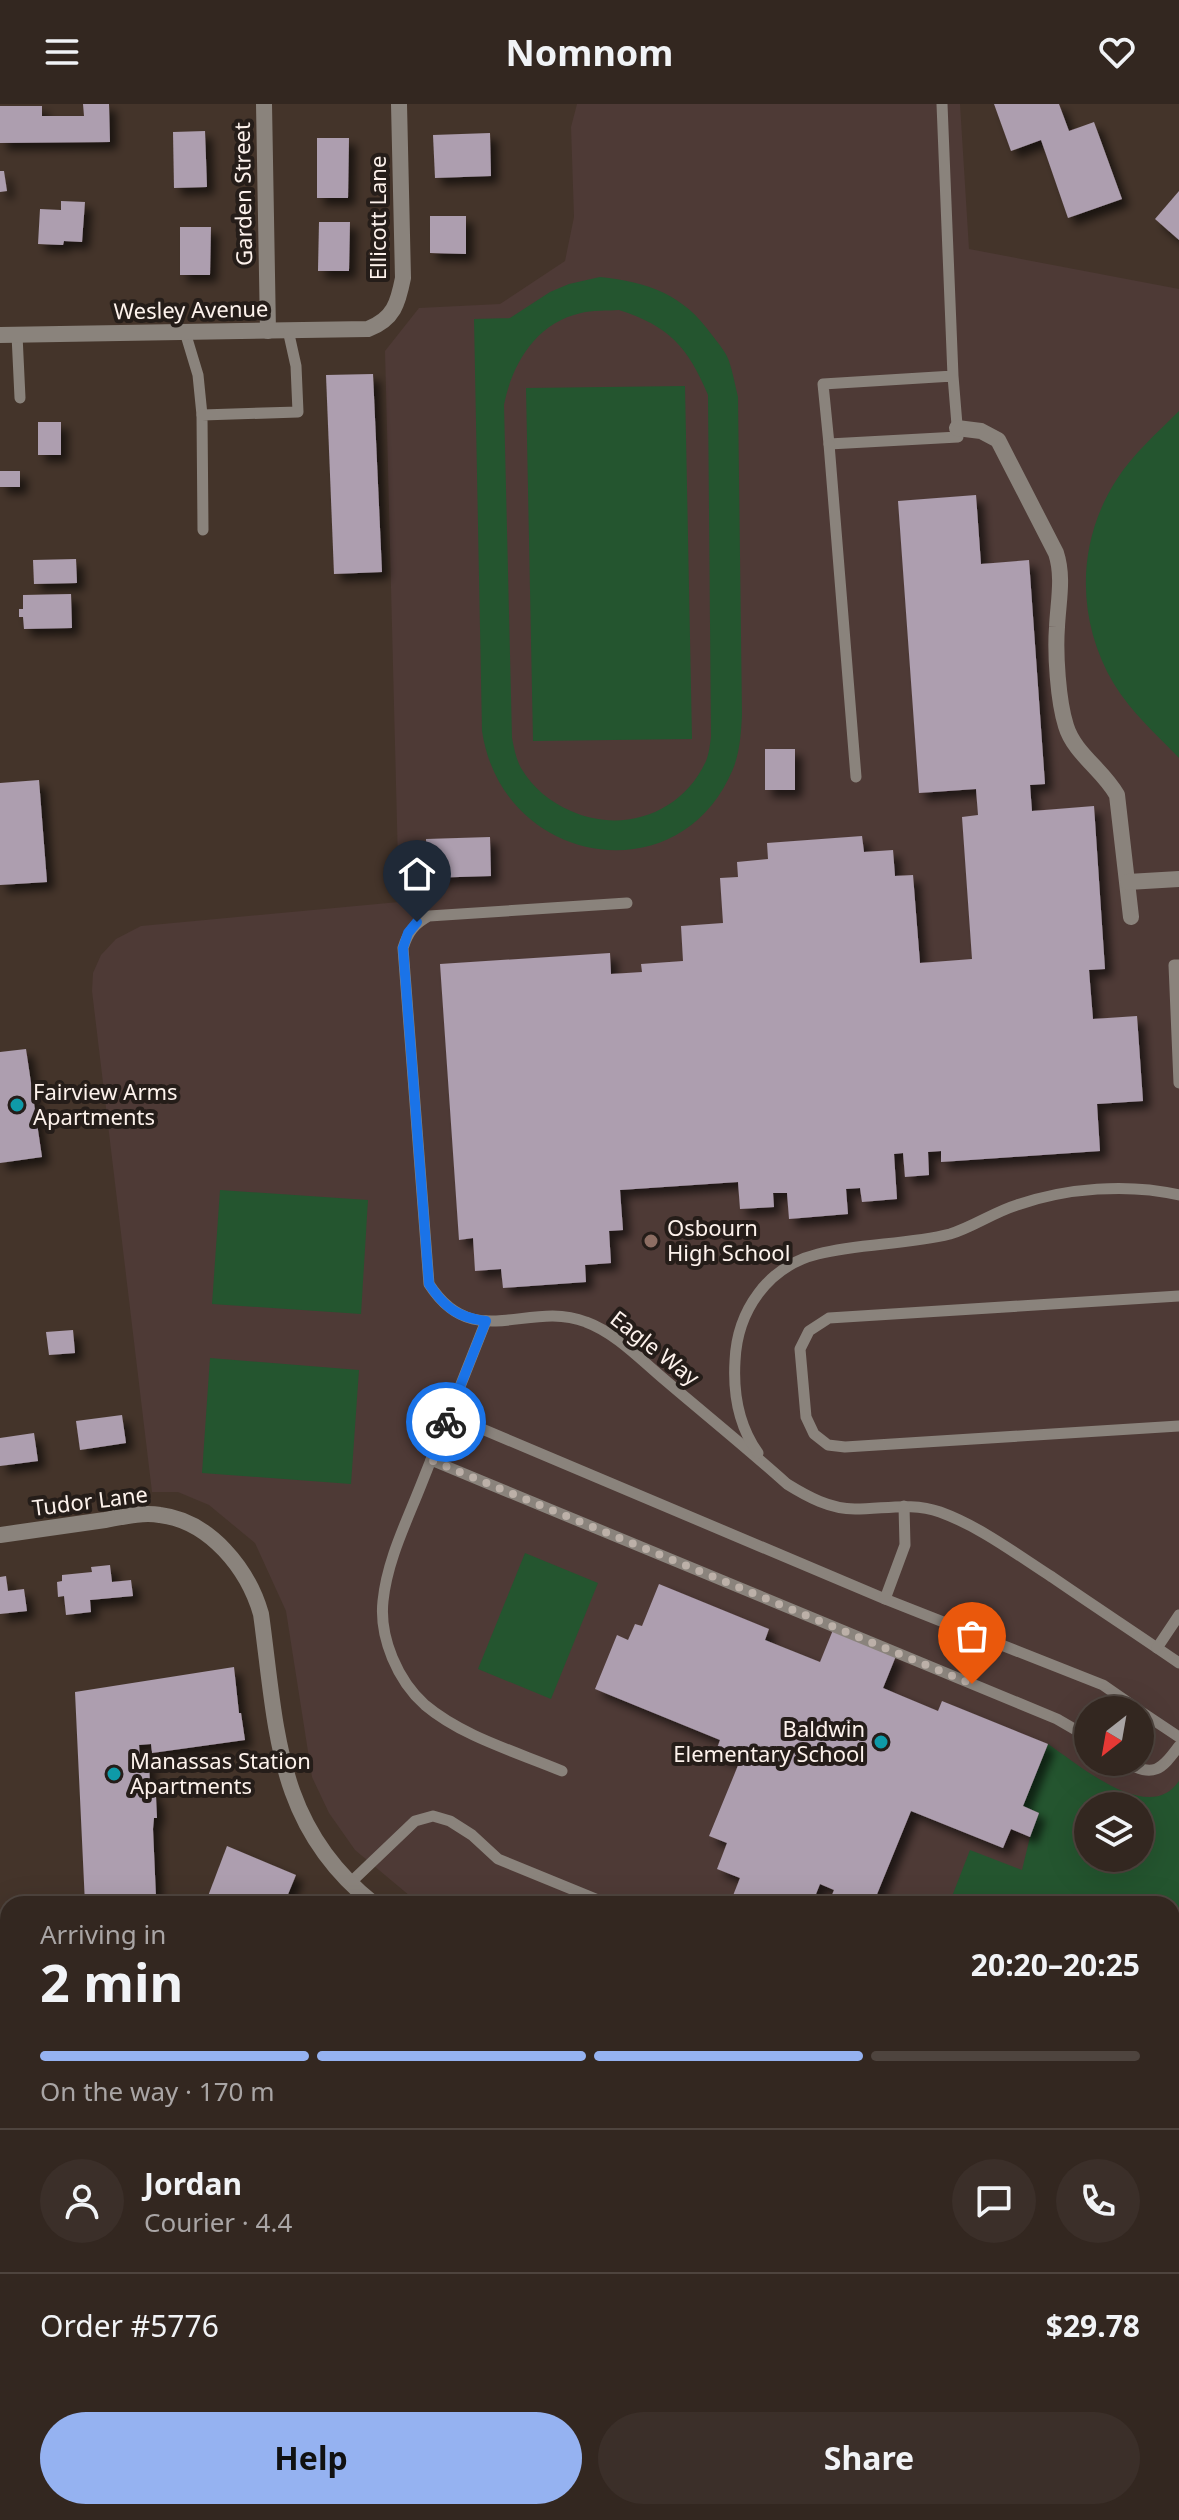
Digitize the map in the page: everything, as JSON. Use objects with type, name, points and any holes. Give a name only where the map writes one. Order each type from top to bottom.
[{"type":"street","name":"Garden Street","points":[[264,104],[268,331]]},
{"type":"street","name":"Ellicott Lane","points":[[381,324],[392,315],[399,302],[403,278],[399,104]]},
{"type":"street","name":"Wesley Avenue","points":[[8,335],[368,329],[381,324]]},
{"type":"street","points":[[957,428],[981,431],[998,440],[1056,553],[1061,572],[1056,650],[1064,719],[1073,742],[1107,779],[1117,795],[1131,917]]},
{"type":"street","points":[[1128,882],[1179,879]]},
{"type":"street","name":"Tudor Lane","points":[[0,1535],[157,1514],[188,1523],[204,1532],[222,1549],[249,1582],[259,1606],[279,1742],[292,1796],[319,1848],[349,1884],[364,1896]]},
{"type":"lane","points":[[829,444],[958,437],[942,104]]},
{"type":"lane","points":[[202,415],[298,412],[296,366],[288,330]]},
{"type":"lane","points":[[185,332],[198,375],[202,415],[203,530]]},
{"type":"lane","points":[[8,335],[20,398]]},
{"type":"lane","points":[[856,777],[823,384],[953,376]]},
{"type":"lane","name":"Eagle Way","points":[[627,903],[429,916],[417,922],[408,933],[403,948],[429,1284],[440,1301],[453,1312],[469,1319],[570,1317],[602,1330],[787,1484],[810,1498],[835,1507],[904,1506],[942,1513],[993,1538],[1179,1663]]},
{"type":"lane","points":[[1179,965],[1174,965],[1179,1083]]},
{"type":"lane","points":[[767,1466],[740,1421],[735,1392],[735,1345],[753,1298],[768,1280],[790,1265],[815,1254],[922,1241],[955,1232],[1016,1205],[1047,1197],[1101,1189],[1179,1195]]},
{"type":"lane","points":[[1179,1296],[829,1318],[809,1331],[800,1349],[806,1417],[814,1434],[828,1445],[845,1447],[1179,1426]]},
{"type":"lane","points":[[486,1321],[387,1574],[382,1603],[384,1631],[393,1659],[406,1684],[443,1719],[562,1771]]},
{"type":"lane","points":[[449,1415],[885,1599],[1103,1685],[1119,1696]]},
{"type":"lane","points":[[431,1460],[1057,1719],[1074,1729]]},
{"type":"lane","points":[[885,1599],[905,1545],[904,1506]]},
{"type":"lane","points":[[1157,1648],[1179,1615]]},
{"type":"lane","points":[[1154,1720],[1179,1737]]},
{"type":"lane","points":[[1154,1770],[1164,1765],[1179,1746]]},
{"type":"lane","points":[[349,1884],[415,1821],[433,1816],[450,1821],[472,1835],[498,1859],[588,1896]]},
{"type":"shaded area","name":"Osbourn High School","points":[[577,104],[960,104],[969,249],[1179,289],[1179,1896],[410,1896],[355,1850],[329,1813],[312,1777],[286,1611],[255,1543],[209,1505],[178,1492],[152,1492],[92,991],[93,973],[101,955],[116,939],[141,926],[399,902],[385,351],[419,308],[500,304],[565,261],[574,217],[571,127]]},
{"type":"green space","points":[[600,277],[617,279],[649,287],[676,300],[701,321],[724,351],[738,397],[742,715],[737,756],[733,769],[708,810],[674,836],[636,849],[595,849],[556,836],[522,812],[496,777],[482,731],[474,319],[510,318],[550,292]],"holes":[[[619,310],[636,316],[675,340],[693,364],[708,395],[711,737],[706,761],[682,794],[649,814],[610,820],[590,818],[549,799],[526,775],[515,753],[512,738],[504,405],[520,361],[529,347],[551,326],[565,318],[590,311]]]},
{"type":"green space","points":[[685,386],[692,739],[533,741],[526,388]]},
{"type":"green space","points":[[1179,411],[1179,758],[1136,713],[1114,684],[1093,634],[1087,608],[1086,581],[1094,529],[1117,479],[1130,461]]},
{"type":"green space","points":[[220,1190],[368,1200],[361,1314],[212,1304]]},
{"type":"green space","points":[[210,1358],[359,1370],[351,1484],[202,1473]]},
{"type":"green space","points":[[525,1553],[598,1583],[551,1699],[478,1669]]},
{"type":"green space","points":[[1048,1744],[1074,1762],[1074,1776],[1095,1776],[1127,1792],[1074,1792],[1074,1872],[1154,1872],[1154,1796],[1166,1793],[1179,1781],[1179,1896],[952,1896],[970,1850],[1022,1870],[1039,1813],[1023,1806]]},
{"type":"building","points":[[83,104],[109,104],[110,142],[0,143],[0,106],[42,106],[42,116],[84,116]]},
{"type":"building","points":[[994,104],[1059,104],[1069,131],[1094,122],[1122,199],[1068,218],[1041,140],[1011,151]]},
{"type":"building","points":[[205,131],[207,187],[174,188],[173,132]]},
{"type":"building","points":[[490,133],[491,176],[435,178],[433,135]]},
{"type":"building","points":[[317,138],[349,138],[348,198],[317,198]]},
{"type":"building","points":[[0,171],[4,171],[7,191],[0,192]]},
{"type":"building","points":[[1179,191],[1179,240],[1155,219]]},
{"type":"building","points":[[61,201],[85,202],[82,242],[38,244],[40,209],[61,210]]},
{"type":"building","points":[[430,216],[466,216],[466,254],[430,253]]},
{"type":"building","points":[[319,222],[350,222],[349,271],[318,271]]},
{"type":"building","points":[[180,227],[211,227],[210,275],[180,275]]},
{"type":"building","points":[[373,374],[382,572],[334,574],[326,375]]},
{"type":"building","points":[[38,422],[61,422],[61,455],[38,455]]},
{"type":"building","points":[[0,471],[20,471],[20,487],[0,487]]},
{"type":"building","name":"Osbourn High School","points":[[976,495],[981,564],[1029,560],[1045,784],[1030,785],[1032,811],[1094,806],[1105,969],[1089,970],[1093,1019],[1137,1016],[1143,1101],[1097,1104],[1100,1151],[941,1162],[941,1151],[928,1152],[929,1175],[905,1177],[903,1153],[894,1154],[897,1199],[862,1202],[860,1188],[846,1189],[848,1214],[789,1219],[787,1193],[773,1193],[774,1207],[740,1209],[738,1182],[620,1190],[623,1230],[609,1231],[611,1263],[585,1265],[586,1282],[503,1288],[501,1269],[475,1271],[473,1238],[459,1240],[440,964],[610,953],[611,974],[642,972],[641,964],[683,961],[681,926],[723,923],[720,878],[738,877],[737,862],[768,859],[767,843],[862,836],[864,852],[893,850],[895,876],[913,875],[920,963],[972,959],[962,817],[978,815],[976,789],[919,793],[898,501]]},
{"type":"building","points":[[76,559],[77,583],[34,584],[33,560]]},
{"type":"building","points":[[71,594],[72,628],[24,629],[23,617],[19,617],[19,609],[23,609],[23,595]]},
{"type":"building","points":[[765,749],[795,749],[795,790],[765,790]]},
{"type":"building","points":[[39,780],[47,882],[0,885],[0,783]]},
{"type":"building","points":[[490,837],[491,876],[427,878],[426,839]]},
{"type":"building","name":"Fairview Arms Apartments","points":[[26,1049],[42,1157],[0,1163],[0,1052]]},
{"type":"building","points":[[73,1330],[75,1353],[49,1355],[46,1332]]},
{"type":"building","points":[[122,1415],[126,1443],[80,1450],[76,1421]]},
{"type":"building","points":[[34,1433],[38,1461],[0,1466],[0,1438]]},
{"type":"building","points":[[110,1565],[112,1582],[131,1580],[133,1596],[90,1600],[91,1612],[66,1615],[64,1596],[58,1597],[57,1582],[62,1581],[62,1575],[92,1572],[91,1567]]},
{"type":"building","points":[[6,1576],[8,1591],[24,1589],[27,1611],[0,1614],[0,1577]]},
{"type":"building","name":"Baldwin Elementary School","points":[[659,1584],[769,1629],[765,1640],[820,1662],[833,1630],[896,1656],[883,1688],[938,1711],[942,1701],[1048,1744],[1023,1806],[1039,1813],[1030,1837],[1011,1829],[1003,1848],[911,1811],[876,1896],[834,1896],[834,1890],[820,1884],[815,1896],[733,1896],[740,1878],[717,1869],[727,1843],[709,1836],[739,1763],[715,1754],[720,1740],[595,1689],[617,1635],[628,1640],[635,1624],[642,1626]]},
{"type":"building","name":"Manassas Station Apartments","points":[[234,1667],[245,1740],[152,1753],[151,1744],[139,1745],[140,1758],[149,1762],[150,1786],[153,1797],[156,1797],[157,1818],[154,1818],[153,1829],[156,1896],[85,1896],[75,1692]]},
{"type":"building","name":"Manassas Station Apartments","points":[[227,1846],[296,1875],[287,1896],[208,1896]]},
{"type":"way so far","points":[[446,1422],[431,1460],[972,1684]]},
{"type":"place","name":"Fairview Arms Apartments","points":[[17,1105]]},
{"type":"place","name":"Osbourn High School","points":[[651,1241]]},
{"type":"place","name":"Baldwin Elementary School","points":[[881,1742]]},
{"type":"place","name":"Manassas Station Apartments","points":[[114,1774]]},
{"type":"route","points":[[417,922],[408,933],[403,948],[429,1284],[440,1301],[453,1312],[469,1319],[486,1321],[446,1422]]}]
